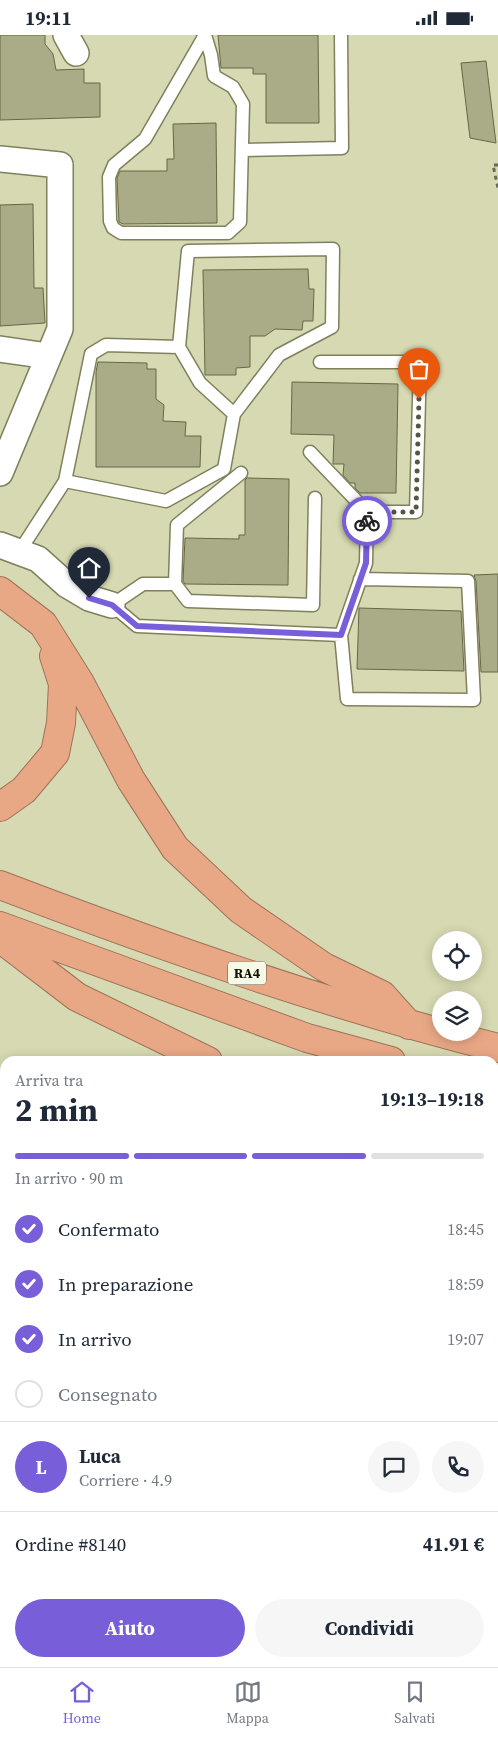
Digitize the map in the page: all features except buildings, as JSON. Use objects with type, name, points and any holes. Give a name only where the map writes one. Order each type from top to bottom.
[{"type":"highway","points":[[0,591],[43,624],[80,683],[131,780],[175,848],[241,910],[324,967],[382,995],[409,1025]]},
{"type":"highway","points":[[0,807],[24,790],[55,753],[61,723],[63,685],[43,624]]},
{"type":"highway","name":"RA4","points":[[0,885],[155,944],[409,1025],[498,1048]]},
{"type":"highway","points":[[0,926],[307,1038],[373,1056]]},
{"type":"highway","points":[[0,938],[77,997],[198,1056]]},
{"type":"street","points":[[0,159],[60,165],[60,329],[2,462]]},
{"type":"street","points":[[0,349],[48,357]]},
{"type":"street","points":[[10,549],[38,559],[67,585],[89,598],[112,605]]},
{"type":"lane","points":[[205,35],[214,76],[233,87],[243,104],[240,221],[228,233],[121,233],[113,228],[110,221],[109,177],[114,165],[145,139],[205,35]]},
{"type":"lane","points":[[242,150],[342,148],[341,35]]},
{"type":"lane","points":[[65,481],[166,501],[224,469],[234,414],[279,355],[332,327],[333,249],[188,251],[179,347],[200,383],[234,414]]},
{"type":"lane","points":[[10,549],[65,481],[91,353],[106,345],[179,347]]},
{"type":"lane","points":[[320,362],[420,362],[416,512],[367,512]]},
{"type":"lane","points":[[310,452],[367,512],[366,563],[360,579],[341,635],[347,699],[474,700],[468,581],[360,579]]},
{"type":"lane","points":[[241,473],[177,525],[175,584],[188,601],[313,605],[315,498]]},
{"type":"lane","points":[[175,584],[143,583],[112,605],[137,626],[341,635]]},
{"type":"path","points":[[498,165],[493,165],[498,188]]},
{"type":"way so far","points":[[367,521],[367,512],[416,512],[419,399]]},
{"type":"route","points":[[89,598],[112,605],[137,626],[341,635],[366,563],[367,521]]}]
